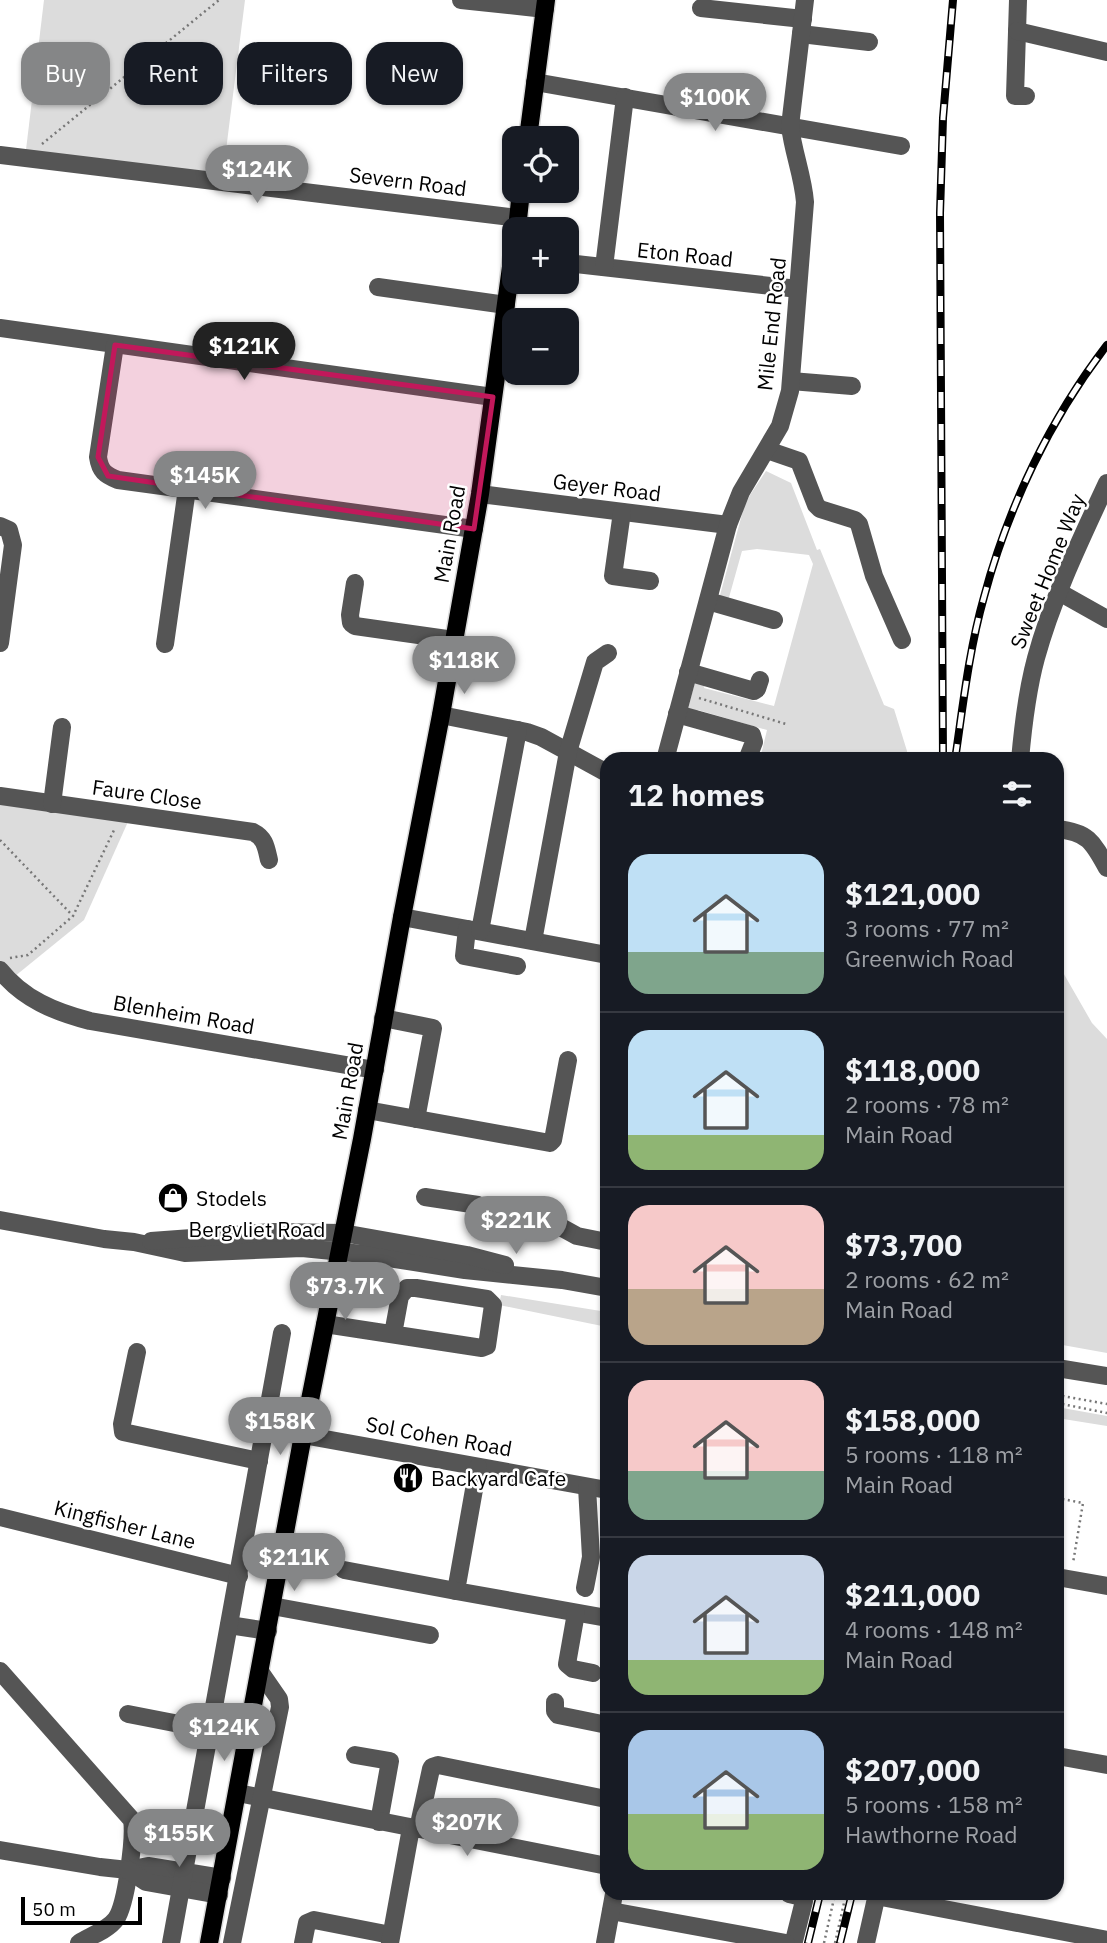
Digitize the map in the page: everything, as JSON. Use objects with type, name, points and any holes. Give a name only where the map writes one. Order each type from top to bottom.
[{"type":"main road","points":[[530,126],[545,5]]},
{"type":"main road","name":"Main Road","points":[[209,1943],[441,715],[480,494],[508,294]]},
{"type":"street","points":[[461,0],[545,5]]},
{"type":"street","name":"Mile End Road","points":[[667,752],[728,525],[741,492],[780,426],[791,381],[805,202],[790,126],[805,0]]},
{"type":"street","points":[[1018,0],[1021,96]]},
{"type":"street","points":[[701,8],[869,42]]},
{"type":"street","points":[[1017,31],[1107,52]]},
{"type":"street","points":[[535,82],[901,146]]},
{"type":"street","points":[[604,267],[625,97]]},
{"type":"street","name":"Severn Road","points":[[0,155],[502,221]]},
{"type":"street","name":"Eton Road","points":[[579,264],[798,289]]},
{"type":"street","points":[[378,287],[506,305]]},
{"type":"street","points":[[0,328],[493,397]]},
{"type":"street","points":[[115,345],[98,457],[102,472],[108,477],[474,529]]},
{"type":"street","points":[[791,381],[852,386]]},
{"type":"street","points":[[767,450],[799,461],[813,500],[820,509],[859,523],[874,576],[902,640]]},
{"type":"street","name":"Sweet Home Way","points":[[1021,752],[1024,716],[1036,659],[1059,592],[1107,483]]},
{"type":"street","points":[[165,644],[187,489]]},
{"type":"street","name":"Geyer Road","points":[[480,494],[728,525]]},
{"type":"street","points":[[622,512],[613,576],[650,581]]},
{"type":"street","points":[[0,526],[9,530],[13,545],[0,643]]},
{"type":"street","points":[[355,583],[350,615],[351,623],[355,626],[454,640]]},
{"type":"street","points":[[1059,592],[1107,619]]},
{"type":"street","points":[[708,601],[774,620]]},
{"type":"street","points":[[533,941],[568,752],[595,662],[608,653]]},
{"type":"street","points":[[688,672],[754,691],[760,680]]},
{"type":"street","points":[[677,714],[752,736],[754,742],[750,752]]},
{"type":"street","points":[[441,715],[541,737],[600,769]]},
{"type":"street","points":[[52,804],[62,727]]},
{"type":"street","points":[[517,966],[464,956],[474,930],[518,730]]},
{"type":"street","name":"Faure Close","points":[[0,796],[253,832],[261,836],[269,860]]},
{"type":"street","points":[[1064,830],[1077,832],[1088,838],[1107,868]]},
{"type":"street","points":[[402,917],[600,954]]},
{"type":"street","name":"Blenheim Road","points":[[5,964],[9,981],[47,1008],[65,1015],[375,1070]]},
{"type":"street","points":[[383,1018],[431,1027],[433,1030],[416,1119]]},
{"type":"street","points":[[367,1110],[550,1143],[553,1140],[568,1060]]},
{"type":"street","points":[[425,1197],[478,1205],[494,1214],[557,1225],[577,1236],[600,1241]]},
{"type":"street","name":"Bergvliet Road","points":[[0,1220],[184,1253],[302,1248],[562,1280]]},
{"type":"street","name":"Bergvliet Road","points":[[134,1242],[280,1232],[343,1233],[467,1255],[562,1280]]},
{"type":"street","points":[[562,1280],[600,1287]]},
{"type":"street","points":[[325,1324],[485,1348],[493,1305],[487,1299],[407,1288],[401,1292],[393,1334]]},
{"type":"street","points":[[171,1943],[282,1333]]},
{"type":"street","points":[[137,1352],[122,1424],[123,1432],[259,1461]]},
{"type":"street","points":[[1064,1369],[1107,1376]]},
{"type":"street","name":"Sol Cohen Road","points":[[303,1435],[600,1489]]},
{"type":"street","points":[[456,1591],[478,1467]]},
{"type":"street","points":[[585,1588],[591,1557],[587,1487]]},
{"type":"street","name":"Kingfisher Lane","points":[[0,1517],[239,1576]]},
{"type":"street","points":[[344,1570],[600,1618]]},
{"type":"street","points":[[1064,1578],[1107,1586]]},
{"type":"street","points":[[272,1606],[430,1635]]},
{"type":"street","points":[[576,1613],[567,1664],[573,1669],[593,1673]]},
{"type":"street","points":[[229,1625],[268,1631]]},
{"type":"street","points":[[0,1671],[132,1820],[128,1870],[118,1917],[79,1943]]},
{"type":"street","points":[[232,1943],[280,1704],[261,1673]]},
{"type":"street","points":[[555,1702],[555,1710],[560,1716],[600,1724]]},
{"type":"street","points":[[128,1714],[210,1730]]},
{"type":"street","points":[[355,1755],[390,1761],[379,1822]]},
{"type":"street","points":[[1064,1757],[1107,1765]]},
{"type":"street","points":[[303,1943],[307,1923],[314,1920],[390,1939],[431,1769],[438,1765],[600,1798]]},
{"type":"street","points":[[238,1793],[600,1865]]},
{"type":"street","points":[[0,1850],[128,1870],[146,1882],[183,1880],[220,1886]]},
{"type":"street","points":[[605,1943],[613,1902],[788,1943],[794,1941],[803,1900]]},
{"type":"street","points":[[866,1943],[876,1900]]},
{"type":"street","points":[[903,1900],[1107,1940]]},
{"type":"path","points":[[25,158],[219,0]]},
{"type":"path","points":[[683,693],[786,724]]},
{"type":"path","points":[[5,964],[28,955],[73,916],[116,827],[117,813]]},
{"type":"path","points":[[0,840],[73,916]]},
{"type":"path","points":[[1064,1396],[1107,1404]]},
{"type":"path","points":[[1064,1404],[1107,1413]]},
{"type":"path","points":[[1064,1499],[1083,1503],[1073,1561],[1064,1578]]},
{"type":"path","points":[[824,1943],[834,1900]]},
{"type":"path","points":[[835,1943],[845,1900]]},
{"type":"highlighted area","points":[[115,345],[493,397],[474,529],[108,476],[98,457]]},
{"type":"shaded area","points":[[44,0],[245,0],[240,42],[237,42],[237,63],[222,182],[25,158],[31,105],[110,105],[110,42],[39,42]]},
{"type":"shaded area","points":[[766,471],[791,483],[884,705],[894,709],[907,752],[762,752],[767,730],[698,710],[695,717],[687,713],[695,682],[705,682],[704,688],[774,706],[813,564],[809,555],[757,549],[742,551],[728,601],[720,595],[744,507]]},
{"type":"shaded area","points":[[0,796],[131,815],[84,920],[9,981],[0,970]]},
{"type":"shaded area","points":[[1064,974],[1092,1023],[1107,1039],[1107,1353],[1064,1345]]},
{"type":"shaded area","points":[[501,1295],[600,1311],[600,1326],[499,1305]]},
{"type":"shaded area","points":[[1064,1408],[1107,1416],[1107,1426],[1064,1419]]},
{"type":"railway","points":[[943,752],[940,213],[943,118],[953,0]]},
{"type":"railway","points":[[956,752],[974,637],[1005,530],[1049,434],[1086,373],[1107,345]]},
{"type":"railway","points":[[808,1943],[819,1900]]},
{"type":"railway","points":[[840,1943],[851,1900]]},
{"type":"place","name":"Stodels","points":[[173,1198]]},
{"type":"place","name":"Backyard Cafe","points":[[408,1478]]}]
